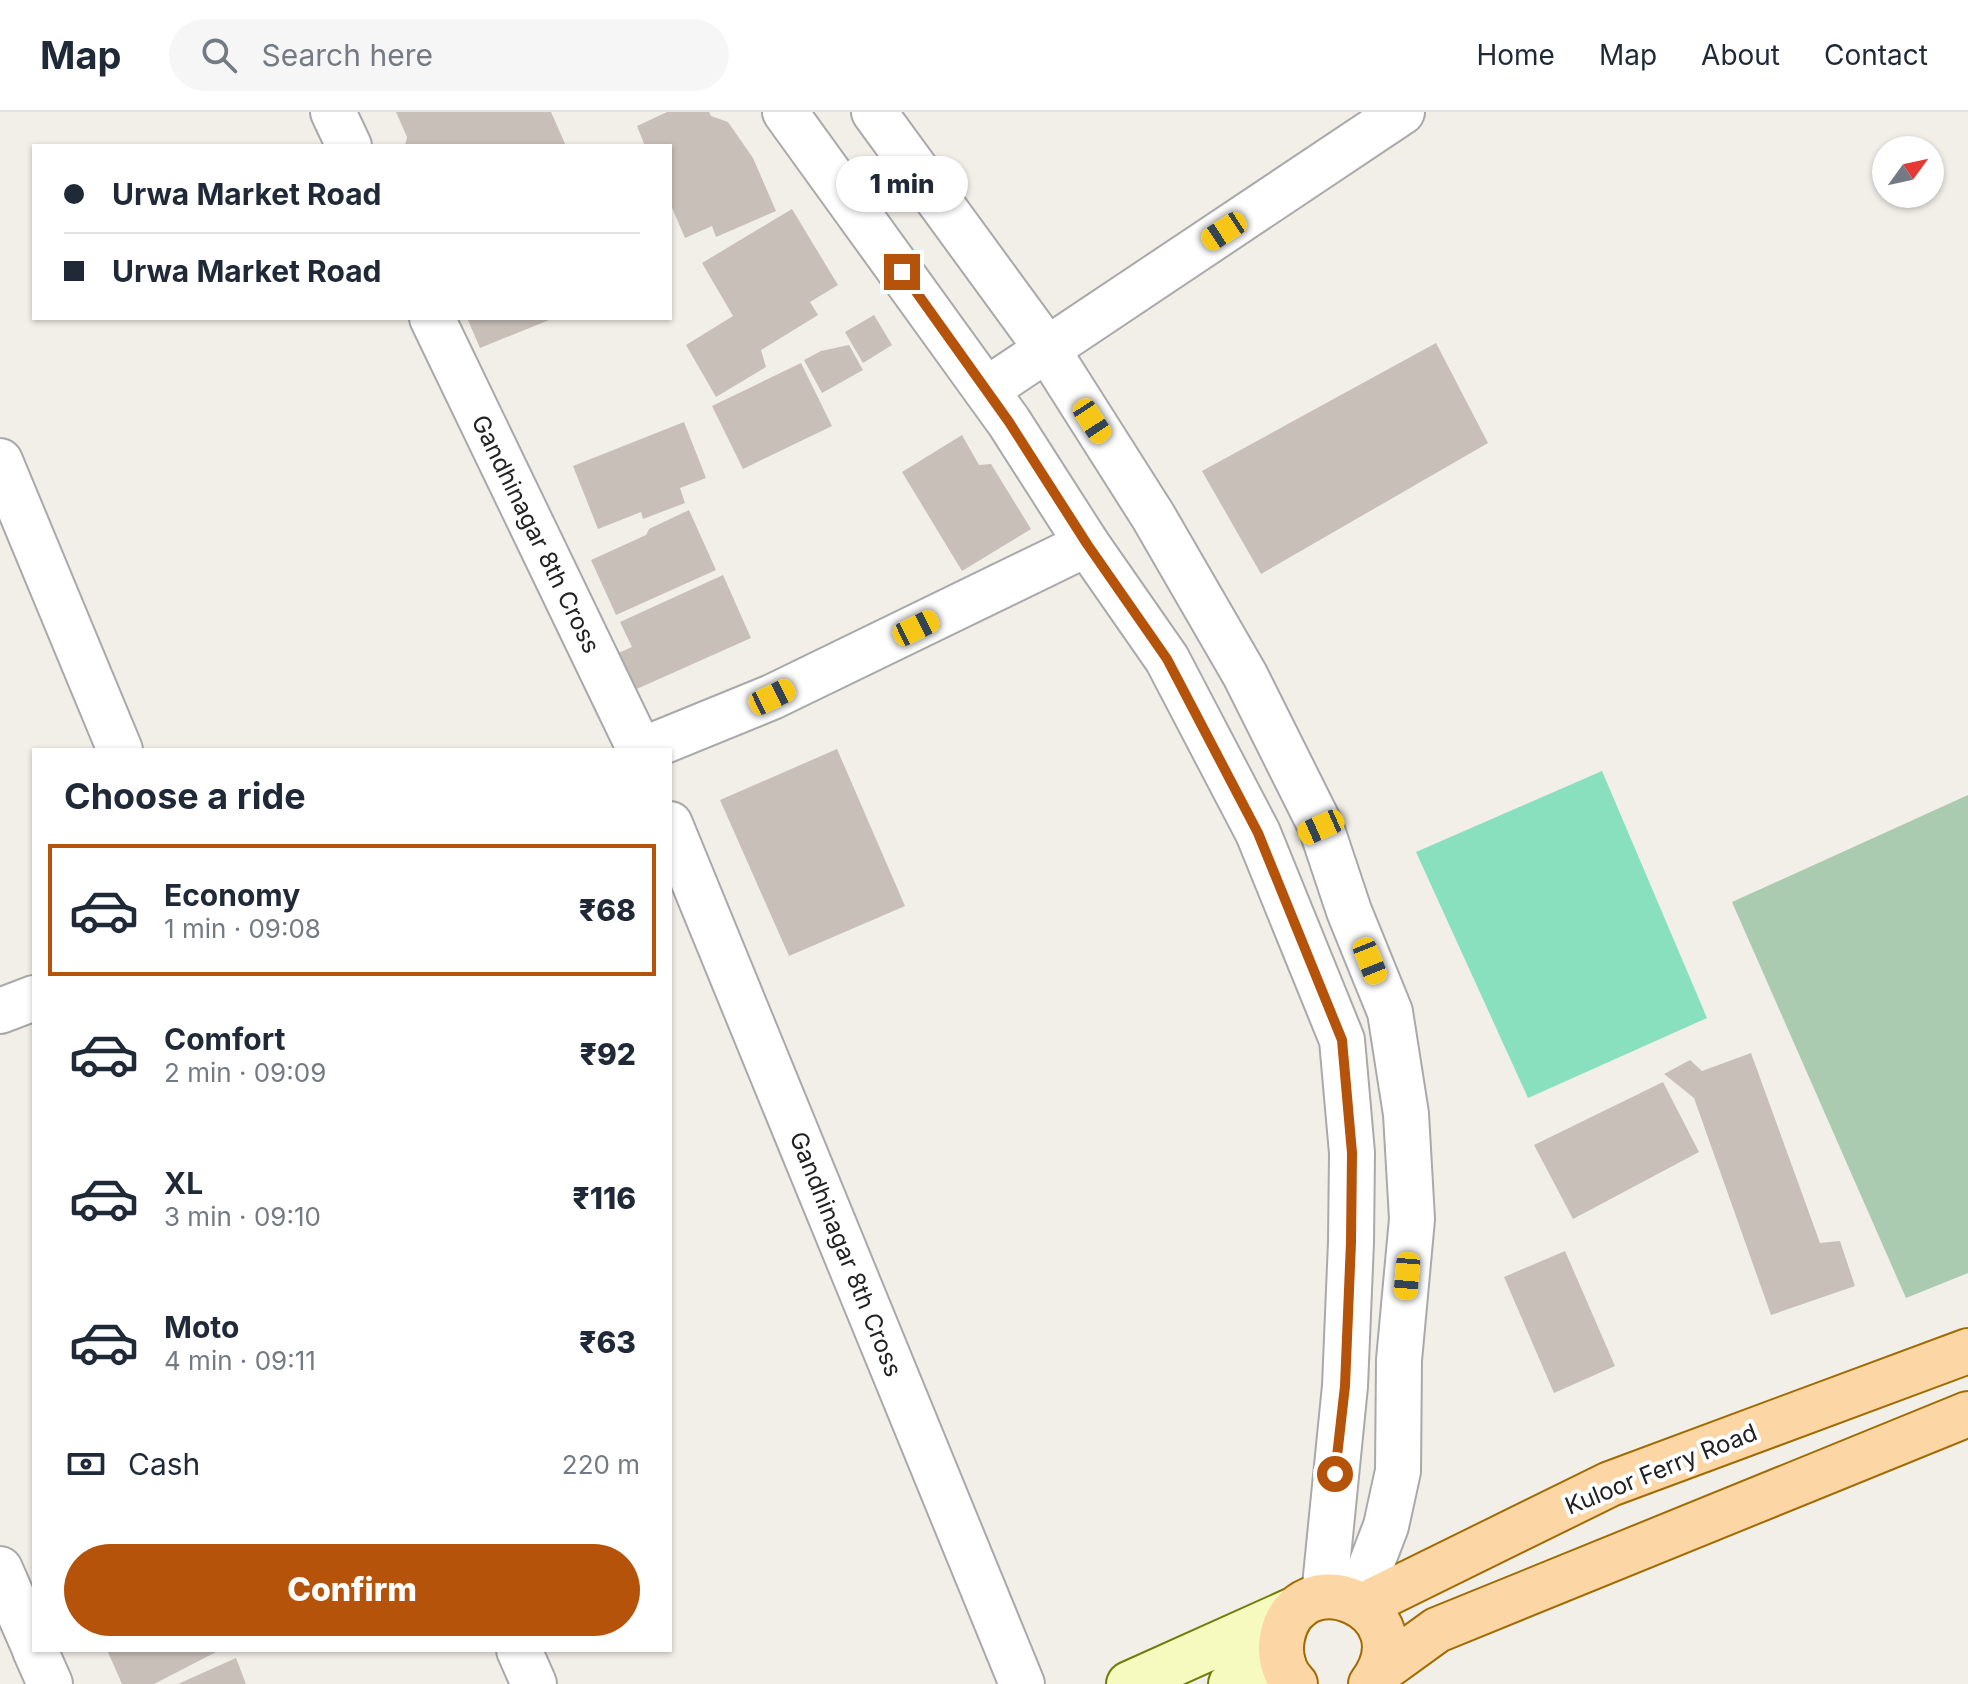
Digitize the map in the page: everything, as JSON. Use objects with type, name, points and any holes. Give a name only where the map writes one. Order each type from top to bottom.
[{"type":"main road","name":"Kuloor Ferry Road","points":[[1335,1603],[1610,1484],[1968,1351]]},
{"type":"main road","points":[[1375,1678],[1437,1630],[1968,1414]]},
{"type":"main road","points":[[1129,1684],[1335,1603]]},
{"type":"main road","points":[[1231,1684],[1289,1674],[1280,1648],[1288,1620],[1335,1603],[1379,1624],[1384,1640],[1384,1656],[1375,1678]]},
{"type":"street","points":[[333,112],[348,144]]},
{"type":"street","points":[[785,112],[986,390],[1167,659],[1265,851],[1342,1040],[1352,1153],[1335,1603]]},
{"type":"street","points":[[874,112],[1047,349],[1153,516],[1245,675],[1321,827],[1349,911],[1390,1012],[1406,1114],[1412,1219],[1399,1360],[1398,1471],[1386,1526],[1335,1603]]},
{"type":"street","points":[[986,390],[1402,112]]},
{"type":"street","name":"Gandhinagar 8th Cross","points":[[433,320],[640,748]]},
{"type":"street","points":[[0,461],[119,748]]},
{"type":"street","points":[[646,748],[772,697],[1087,544]]},
{"type":"street","points":[[1265,851],[1321,827]]},
{"type":"street","name":"Gandhinagar 8th Cross","points":[[672,829],[1022,1684]]},
{"type":"street","points":[[0,1011],[32,999]]},
{"type":"street","points":[[0,1569],[32,1642]]},
{"type":"street","points":[[36,1652],[50,1684]]},
{"type":"street","points":[[520,1652],[534,1684]]},
{"type":"green space","points":[[1602,771],[1707,1018],[1528,1098],[1416,852]]},
{"type":"green space","points":[[1968,795],[1968,1273],[1906,1298],[1732,902]]},
{"type":"building","points":[[396,112],[551,112],[565,144],[405,144],[407,137]]},
{"type":"building","points":[[667,112],[709,112],[711,116],[728,122],[753,158],[776,211],[716,237],[712,226],[685,238],[672,208],[672,144],[644,144],[637,126]]},
{"type":"building","points":[[792,209],[838,285],[810,302],[818,315],[761,350],[766,367],[716,397],[686,345],[733,316],[702,263]]},
{"type":"building","points":[[874,315],[892,345],[863,363],[845,332]]},
{"type":"building","points":[[468,320],[549,320],[480,348]]},
{"type":"building","points":[[1436,343],[1488,443],[1261,574],[1202,471]]},
{"type":"building","points":[[849,345],[863,370],[822,393],[804,360],[821,351]]},
{"type":"building","points":[[801,363],[832,426],[743,469],[712,406]]},
{"type":"building","points":[[684,422],[706,478],[680,488],[685,503],[643,519],[641,512],[598,529],[573,466]]},
{"type":"building","points":[[962,435],[979,465],[991,464],[1031,529],[962,571],[902,472]]},
{"type":"building","points":[[689,510],[716,570],[616,615],[591,560],[646,535],[649,529]]},
{"type":"building","points":[[723,575],[751,638],[630,692],[614,655],[632,647],[620,622]]},
{"type":"building","points":[[837,749],[905,906],[789,956],[720,800]]},
{"type":"building","points":[[1751,1053],[1820,1243],[1840,1241],[1855,1286],[1771,1315],[1694,1098],[1664,1074],[1690,1060],[1702,1071]]},
{"type":"building","points":[[1663,1082],[1699,1152],[1573,1219],[1534,1145]]},
{"type":"building","points":[[1565,1251],[1615,1366],[1554,1393],[1504,1277]]},
{"type":"building","points":[[108,1652],[216,1652],[154,1684],[122,1684]]},
{"type":"building","points":[[236,1658],[246,1684],[178,1684]]},
{"type":"route","points":[[902,272],[1009,422],[1087,544],[1167,659],[1258,833],[1342,1040],[1352,1153],[1351,1242],[1345,1386],[1335,1474]]}]
